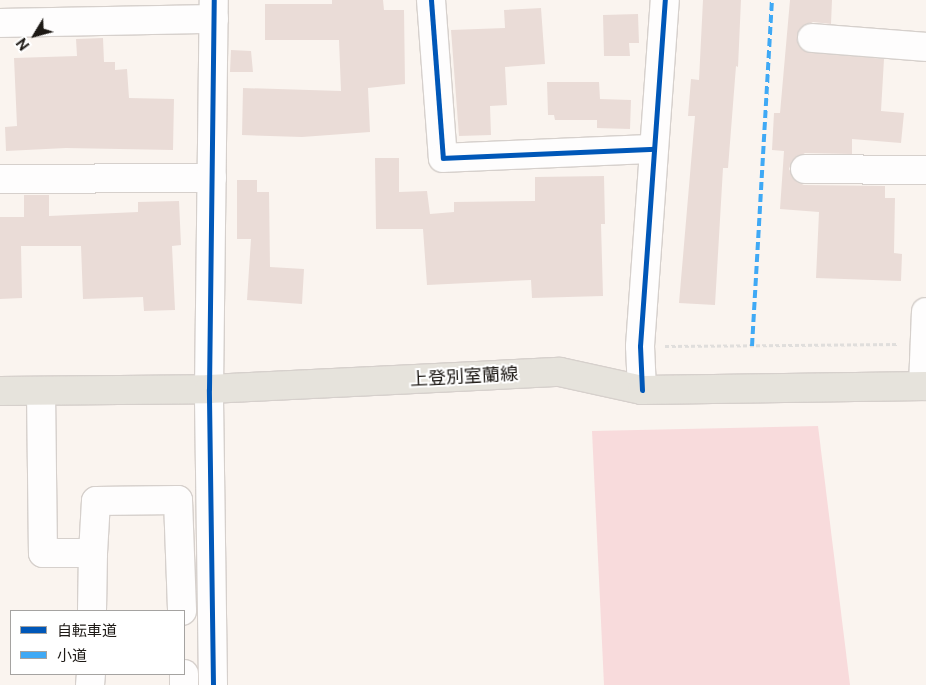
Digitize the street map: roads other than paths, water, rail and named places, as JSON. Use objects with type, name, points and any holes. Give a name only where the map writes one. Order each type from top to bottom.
[{"type":"main road","name":"上登別室蘭線","points":[[0,391],[209,389],[560,372],[642,390],[925,386]]},
{"type":"street","points":[[431,0],[443,158],[653,149]]},
{"type":"street","points":[[642,390],[640,346],[664,0]]},
{"type":"street","points":[[0,23],[214,10],[209,389],[213,685]]},
{"type":"street","points":[[812,38],[926,46]]},
{"type":"street","points":[[805,169],[926,170]]},
{"type":"street","points":[[0,179],[212,178]]},
{"type":"street","points":[[925,386],[924,343],[926,312]]},
{"type":"street","points":[[41,391],[43,553],[93,554]]},
{"type":"street","points":[[92,610],[96,501],[178,500],[182,610]]}]
